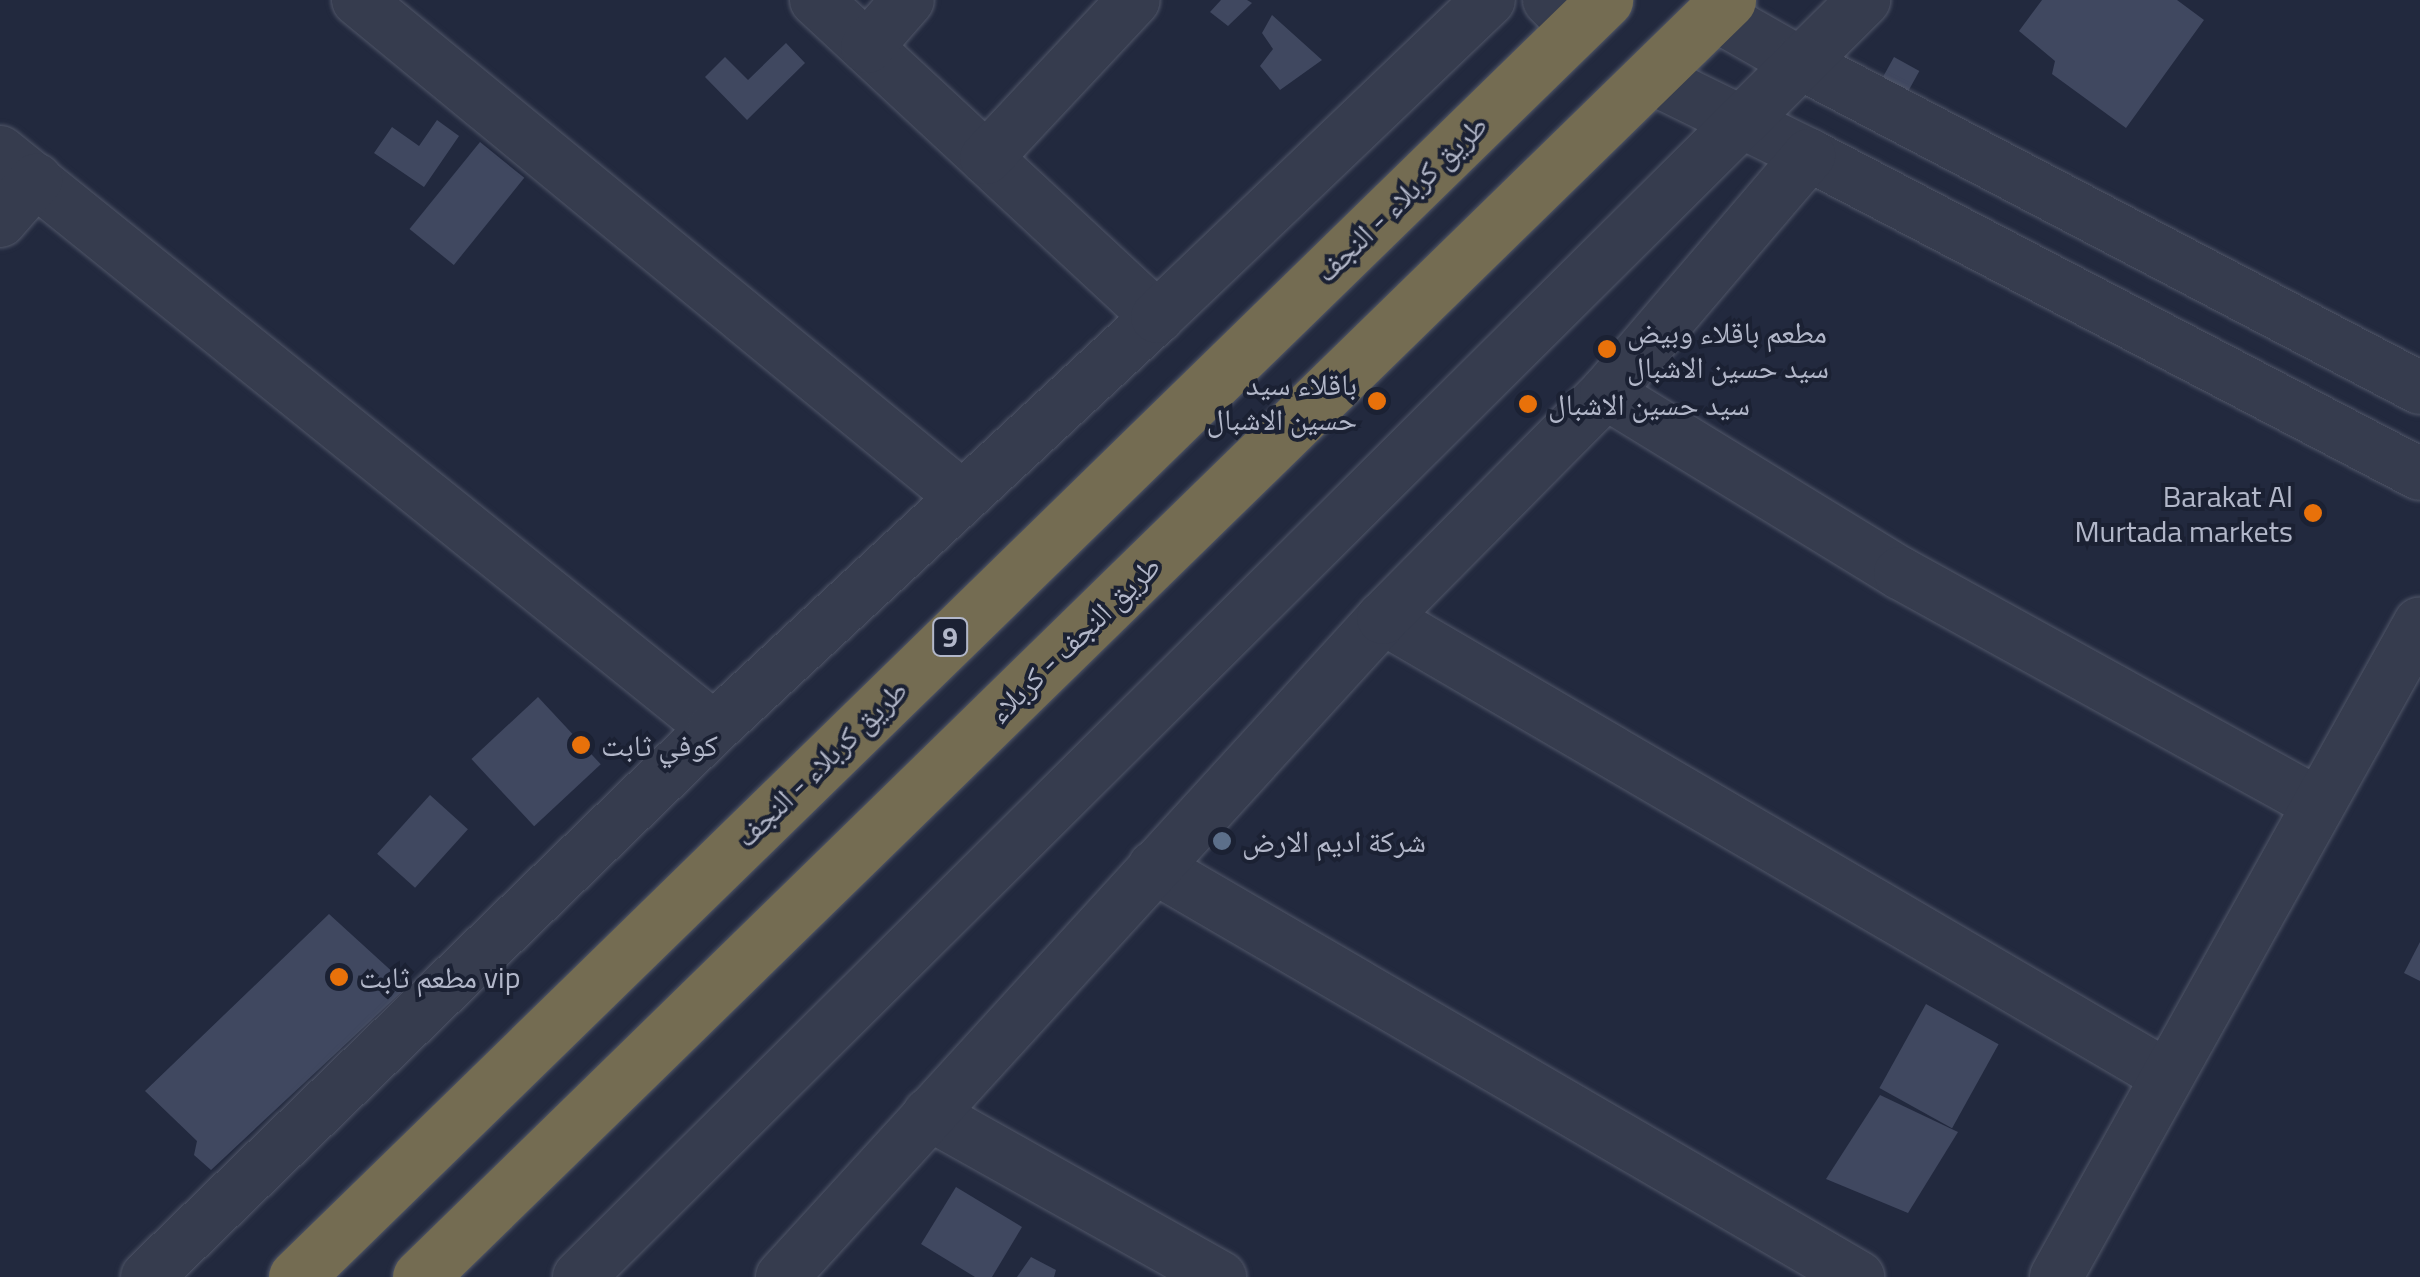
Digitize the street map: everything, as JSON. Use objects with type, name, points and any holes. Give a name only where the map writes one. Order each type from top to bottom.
[{"type":"highway","name":"طريق النجف - کربلاء","points":[[420,1277],[1721,7]]},
{"type":"highway","name":"طريق کربلاء - النجف","points":[[296,1277],[1577,9]]},
{"type":"street","points":[[358,0],[960,495]]},
{"type":"street","points":[[816,0],[1158,317]]},
{"type":"street","points":[[867,47],[908,0]]},
{"type":"street","points":[[986,158],[1134,0]]},
{"type":"street","points":[[147,1277],[714,728],[960,495],[1158,317],[1489,0]]},
{"type":"street","points":[[578,1277],[1864,0]]},
{"type":"street","points":[[1721,7],[1798,62],[2420,388]]},
{"type":"street","points":[[1650,76],[1810,154],[2420,474]]},
{"type":"street","points":[[782,1277],[1383,618],[1606,393],[1810,154]]},
{"type":"street","points":[[0,220],[18,166],[714,728]]},
{"type":"street","points":[[1606,393],[1900,573],[2318,804]]},
{"type":"street","points":[[1383,618],[2165,1075]]},
{"type":"street","points":[[2056,1277],[2420,623]]},
{"type":"street","points":[[1154,867],[1858,1277]]},
{"type":"street","points":[[929,1114],[1220,1277]]},
{"type":"building","points":[[1221,0],[1252,3],[1228,26],[1210,12]]},
{"type":"building","points":[[2042,0],[2177,0],[2204,20],[2126,128],[2052,74],[2055,61],[2019,31]]},
{"type":"building","points":[[1272,15],[1322,60],[1280,90],[1260,66],[1273,49],[1262,33]]},
{"type":"building","points":[[786,43],[805,63],[747,120],[705,77],[725,57],[748,80]]},
{"type":"building","points":[[1894,57],[1919,71],[1902,103],[1877,88]]},
{"type":"building","points":[[437,120],[459,136],[424,187],[374,153],[392,127],[419,146]]},
{"type":"building","points":[[480,142],[524,178],[454,265],[410,229]]},
{"type":"building","points":[[538,697],[601,764],[534,826],[471,759]]},
{"type":"building","points":[[430,795],[468,829],[415,888],[377,854]]},
{"type":"building","points":[[329,914],[408,986],[211,1170],[194,1155],[197,1141],[145,1091]]},
{"type":"building","points":[[2420,942],[2420,981],[2404,973]]},
{"type":"building","points":[[1926,1004],[1999,1044],[1952,1128],[1879,1088]]},
{"type":"building","points":[[1880,1095],[1958,1132],[1908,1213],[1826,1179]]},
{"type":"building","points":[[956,1187],[1022,1227],[992,1277],[975,1277],[921,1244]]},
{"type":"building","points":[[1031,1257],[1056,1270],[1054,1277],[1017,1277]]},
{"type":"place","name":"مطعم باقلاء وبيض سيد حسين الاشبال","points":[[1607,349]]},
{"type":"place","name":"باقلاء سيد حسين الاشبال","points":[[1377,401]]},
{"type":"place","name":"سيد حسين الاشبال","points":[[1528,404]]},
{"type":"place","name":"Barakat Al Murtada markets","points":[[2313,513]]},
{"type":"place","name":"كوفي ثابت","points":[[581,745]]},
{"type":"place","name":"شركة اديم الارض","points":[[1222,841]]},
{"type":"place","name":"مطعم ثابت vip","points":[[339,977]]}]
